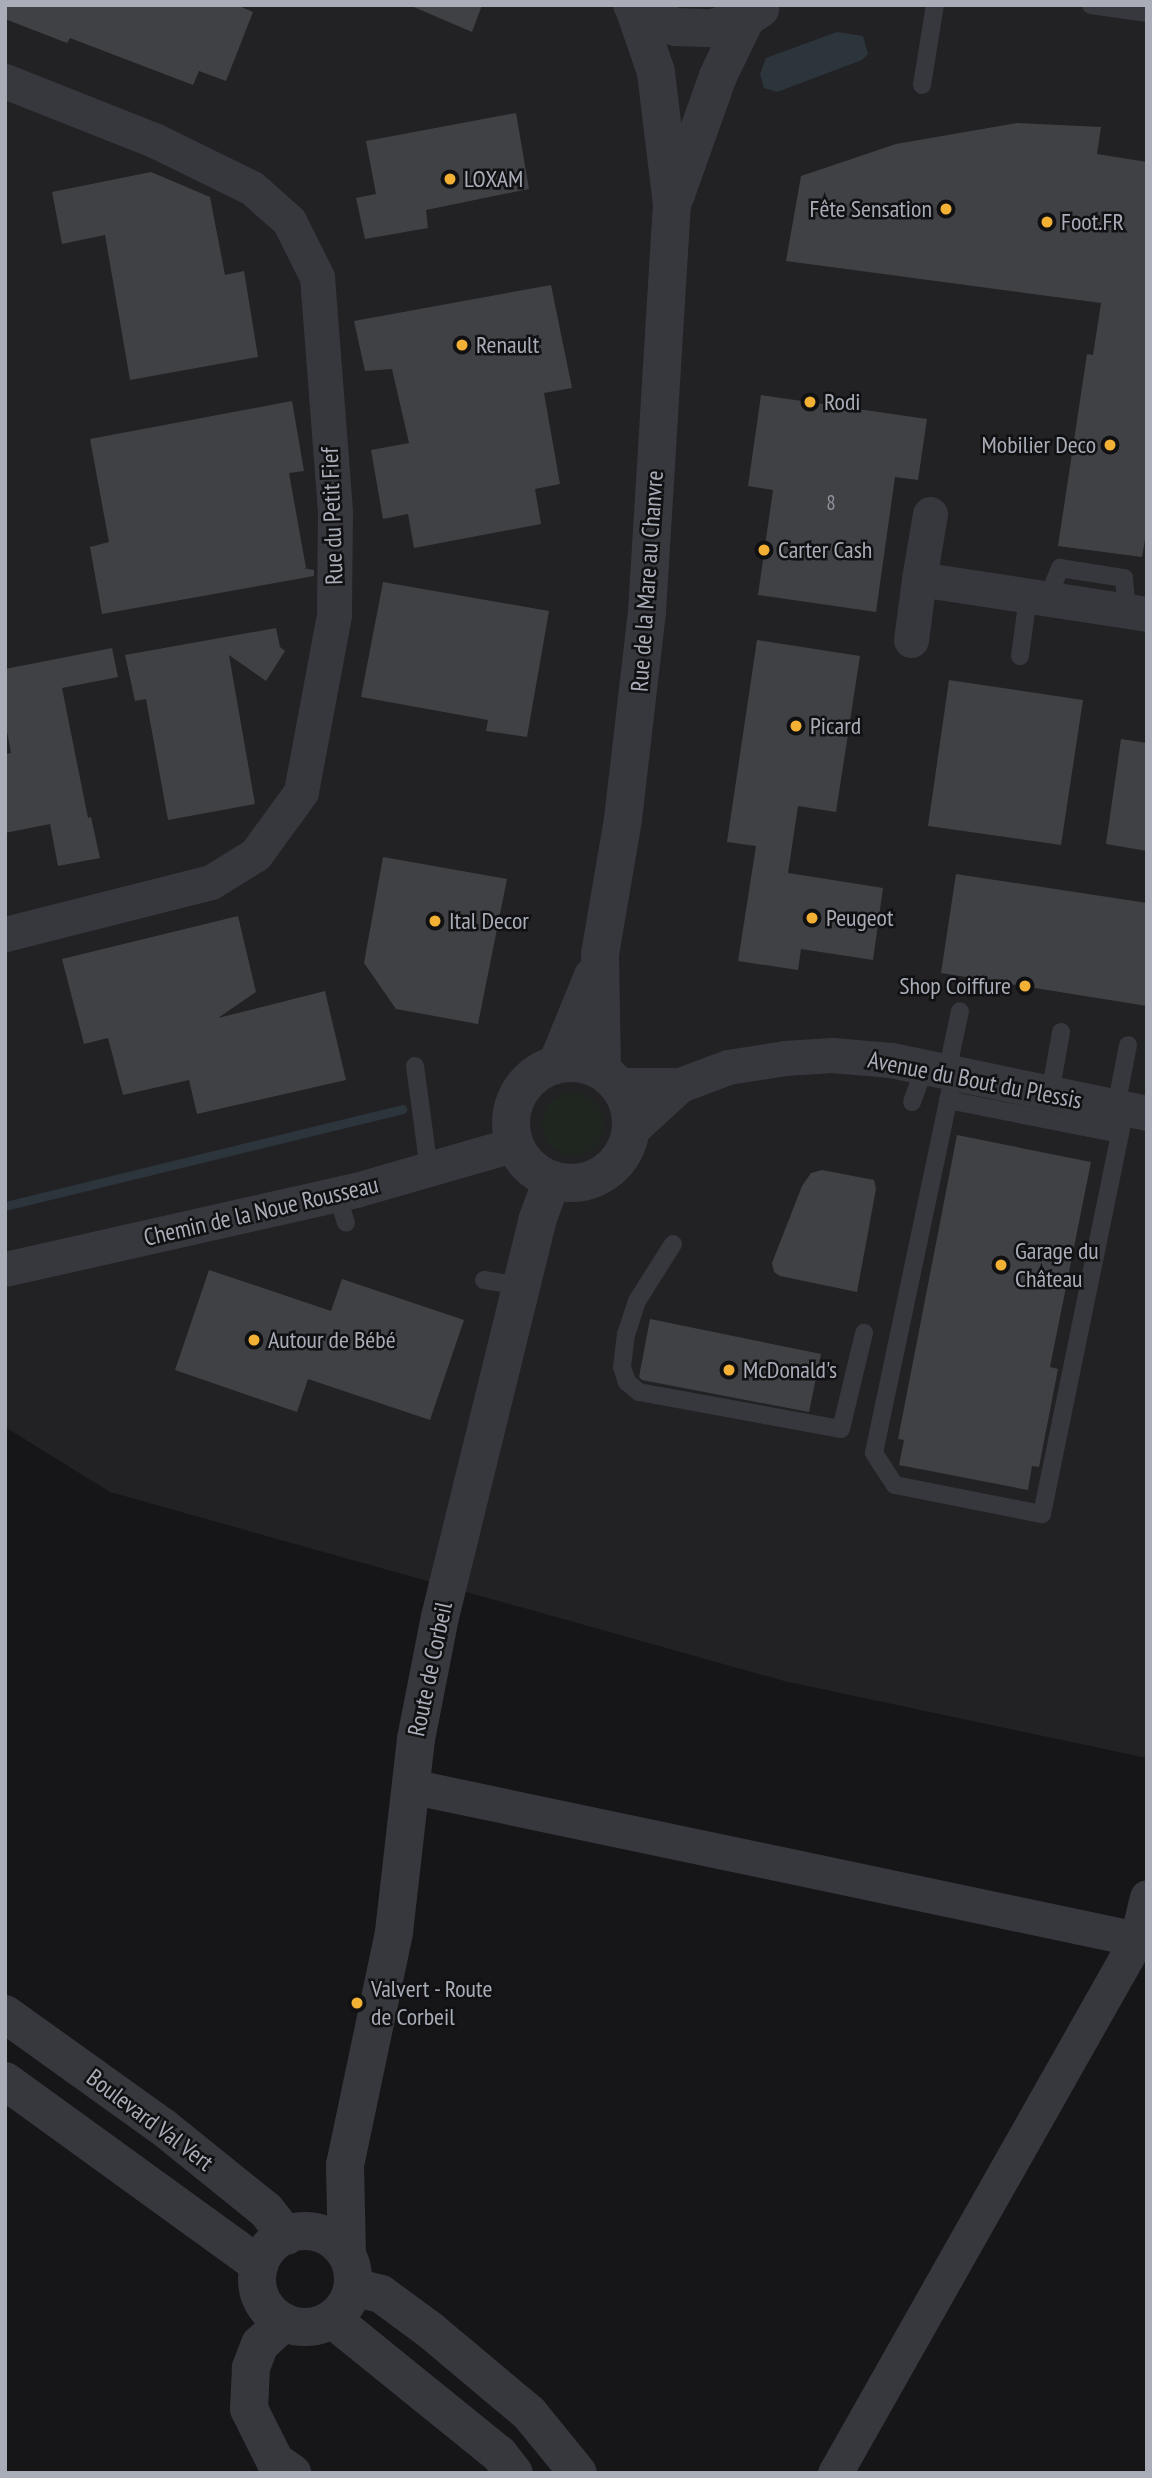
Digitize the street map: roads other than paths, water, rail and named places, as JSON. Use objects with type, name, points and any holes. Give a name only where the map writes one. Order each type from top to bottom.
[{"type":"street","points":[[633,6],[675,27],[712,28],[756,12]]},
{"type":"street","name":"Rue de la Mare au Chanvre","points":[[557,1064],[600,954],[624,807],[647,612],[672,205],[656,72],[633,6]]},
{"type":"street","name":"Rue de la Mare au Chanvre","points":[[672,205],[718,76],[756,12]]},
{"type":"street","name":"Rue du Petit Fief","points":[[5,81],[154,140],[252,188],[289,221],[317,277],[335,512],[334,615],[301,792],[256,854],[212,882],[5,934]]},
{"type":"street","points":[[911,640],[930,514]]},
{"type":"street","points":[[919,579],[1137,612]]},
{"type":"street","name":"Rue de la Mare au Chanvre","points":[[600,954],[610,1078]]},
{"type":"street","name":"Avenue du Bout du Plessis","points":[[632,1129],[680,1085],[728,1068],[785,1058],[832,1055],[891,1060],[943,1078],[1050,1094],[1127,1116]]},
{"type":"street","points":[[580,1063],[610,1078],[629,1106],[632,1129],[626,1150],[613,1167],[573,1183],[552,1180],[523,1159],[515,1144],[511,1124],[519,1095],[539,1072],[557,1064],[580,1063]]},
{"type":"street","name":"Avenue du Bout du Plessis","points":[[610,1078],[680,1085]]},
{"type":"street","name":"Chemin de la Noue Rousseau","points":[[5,1269],[342,1209],[428,1158],[515,1144]]},
{"type":"street","name":"Route de Corbeil","points":[[350,2271],[345,2165],[394,1932],[414,1751],[503,1283],[537,1221],[552,1180]]},
{"type":"street","points":[[410,1786],[1142,1940]]},
{"type":"street","points":[[835,2473],[1142,1940],[1147,1897]]},
{"type":"street","name":"Boulevard Val Vert","points":[[5,2014],[163,2127],[292,2234]]},
{"type":"street","points":[[5,2081],[260,2265]]},
{"type":"street","name":"Route de Corbeil","points":[[292,2234],[345,2165]]},
{"type":"street","points":[[350,2271],[346,2305],[332,2319],[308,2327],[284,2322],[264,2304],[257,2278],[269,2248],[292,2234],[324,2235],[336,2242],[350,2271],[430,2330],[529,2413],[578,2473]]},
{"type":"street","points":[[332,2319],[499,2454],[514,2473]]},
{"type":"street","points":[[284,2322],[260,2344],[251,2368],[249,2409],[275,2461],[292,2473]]},
{"type":"lane","points":[[922,85],[935,5]]},
{"type":"lane","points":[[1091,5],[1147,13]]},
{"type":"lane","points":[[1020,656],[1038,598]]},
{"type":"lane","points":[[960,1011],[943,1078],[874,1453],[895,1485],[1042,1514],[1127,1116],[1128,1045]]},
{"type":"lane","points":[[1050,1094],[1061,1032]]},
{"type":"lane","points":[[415,1066],[428,1158]]},
{"type":"lane","points":[[912,1102],[943,1078],[1127,1116]]},
{"type":"lane","points":[[673,1244],[648,1282],[631,1373],[639,1392],[841,1429],[864,1333]]},
{"type":"waterway","points":[[5,1206],[402,1109]]},
{"type":"place","name":"LOXAM","points":[[450,179]]},
{"type":"place","name":"Fête Sensation","points":[[946,209]]},
{"type":"place","name":"Foot.FR","points":[[1047,222]]},
{"type":"place","name":"Renault","points":[[462,345]]},
{"type":"place","name":"Rodi","points":[[810,402]]},
{"type":"place","name":"Mobilier Deco","points":[[1110,445]]},
{"type":"place","name":"Carter Cash","points":[[764,550]]},
{"type":"place","name":"Picard","points":[[796,726]]},
{"type":"place","name":"Peugeot","points":[[812,918]]},
{"type":"place","name":"Ital Decor","points":[[435,921]]},
{"type":"place","name":"Shop Coiffure","points":[[1025,986]]},
{"type":"place","name":"Garage du Château","points":[[1001,1265]]},
{"type":"place","name":"Autour de Bébé","points":[[254,1340]]},
{"type":"place","name":"McDonald's","points":[[729,1370]]},
{"type":"place","name":"Valvert - Route de Corbeil","points":[[357,2003]]}]
